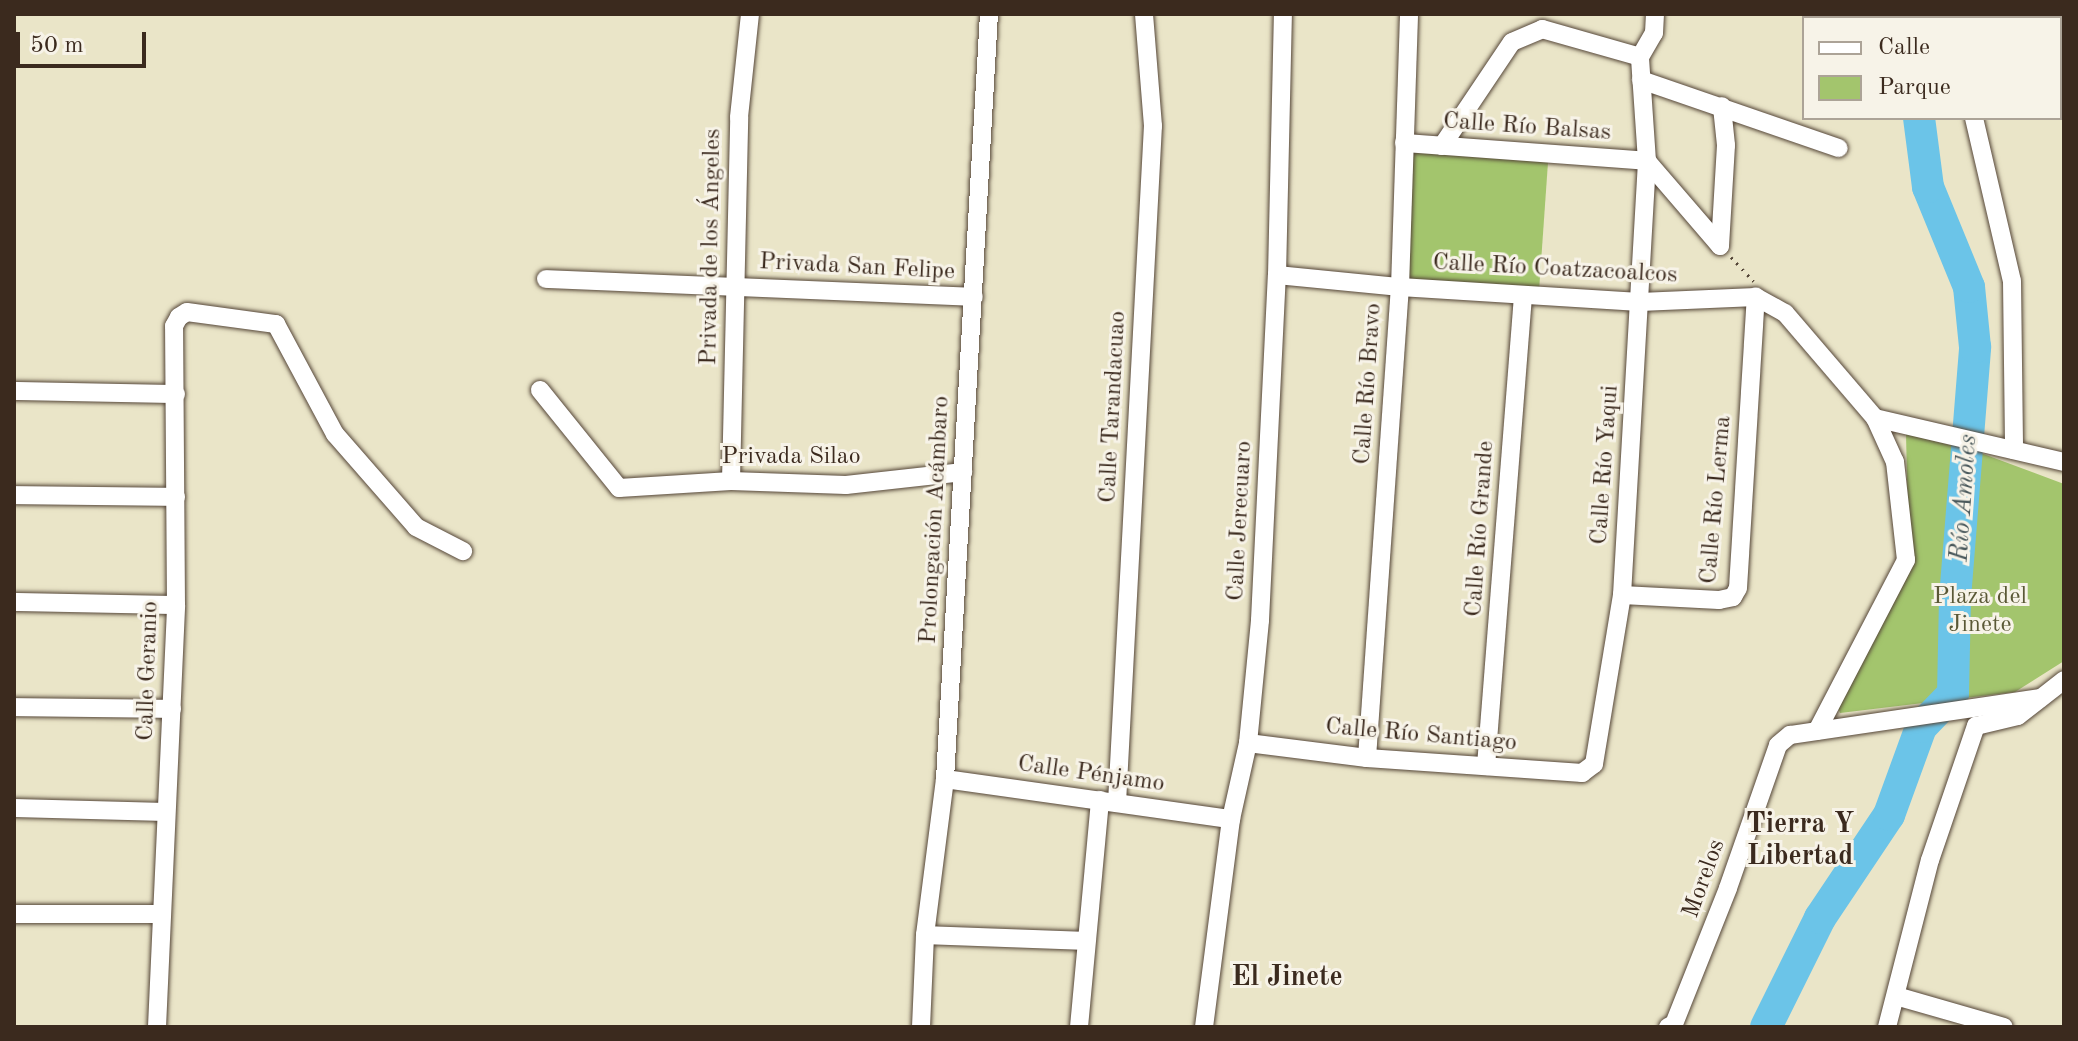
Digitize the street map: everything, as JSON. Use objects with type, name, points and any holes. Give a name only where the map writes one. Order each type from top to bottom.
[{"type":"street","name":"Privada de los Ángeles","points":[[731,481],[739,117],[750,14]]},
{"type":"street","name":"Prolongación Acámbaro","points":[[921,1027],[925,935],[945,779],[989,14]]},
{"type":"street","name":"Calle Tarandacuao","points":[[1079,1027],[1086,941],[1109,802],[1153,126],[1144,14]]},
{"type":"street","name":"Calle Jerecuaro","points":[[1204,1027],[1231,819],[1248,743],[1260,620],[1277,275],[1283,14]]},
{"type":"street","name":"Calle Río Bravo","points":[[1367,758],[1400,287],[1409,14]]},
{"type":"street","points":[[1442,146],[1512,42],[1542,29],[1640,57],[1654,33],[1655,14]]},
{"type":"street","name":"Calle Río Yaqui","points":[[1590,769],[1594,764],[1622,595],[1647,161],[1640,57]]},
{"type":"street","points":[[1641,80],[1839,148]]},
{"type":"street","points":[[1647,161],[1720,246],[1726,145],[1722,106]]},
{"type":"street","points":[[1974,120],[2012,281],[2005,448]]},
{"type":"street","name":"Calle Río Balsas","points":[[1404,143],[1647,161]]},
{"type":"street","name":"Calle Río Coatzacoalcos","points":[[1277,275],[1400,287],[1640,302],[1756,297]]},
{"type":"street","name":"Privada San Felipe","points":[[546,279],[974,297]]},
{"type":"street","name":"Calle Río Grande","points":[[1486,766],[1523,295]]},
{"type":"street","points":[[1756,297],[1785,313],[1875,418],[1895,462],[1906,560],[1817,731]]},
{"type":"street","name":"Calle Río Lerma","points":[[1622,595],[1719,600],[1733,597],[1738,588],[1756,297]]},
{"type":"street","name":"Calle Geranio","points":[[157,1027],[176,605],[174,326],[179,317],[187,312],[276,324],[335,434],[416,527],[463,551]]},
{"type":"street","name":"Privada Silao","points":[[540,390],[619,488],[731,481],[846,485],[963,472]]},
{"type":"street","points":[[14,391],[176,394]]},
{"type":"street","points":[[1875,418],[2064,462]]},
{"type":"street","points":[[14,495],[176,497]]},
{"type":"street","points":[[14,602],[176,605]]},
{"type":"street","points":[[1887,1027],[1930,860],[1976,726],[2018,716],[2064,680]]},
{"type":"street","name":"Morelos","points":[[1668,1027],[1674,1024],[1728,888],[1778,745],[1790,735],[2040,698]]},
{"type":"street","points":[[14,707],[172,709]]},
{"type":"street","name":"Calle Río Santiago","points":[[1248,743],[1367,758],[1582,773],[1590,769]]},
{"type":"street","name":"Calle Pénjamo","points":[[945,779],[1231,819]]},
{"type":"street","points":[[14,808],[166,812]]},
{"type":"street","points":[[14,914],[160,914]]},
{"type":"street","points":[[925,935],[1086,941]]},
{"type":"street","points":[[1896,996],[2004,1027]]},
{"type":"green space","points":[[1404,143],[1549,153],[1539,297],[1394,287]]},
{"type":"green space","name":"Plaza del Jinete","points":[[1906,434],[1978,452],[2064,484],[2064,661],[2015,692],[1840,713],[1837,704],[1909,565]]},
{"type":"waterway","name":"Río Amoles","points":[[1766,1027],[1820,918],[1889,815],[1921,727],[1953,694],[1955,598],[1975,347],[1969,287],[1928,187],[1919,120]]},
{"type":"district","name":"Tierra Y Libertad","points":[[1800,841]]},
{"type":"district","name":"El Jinete","points":[[1287,978]]}]
